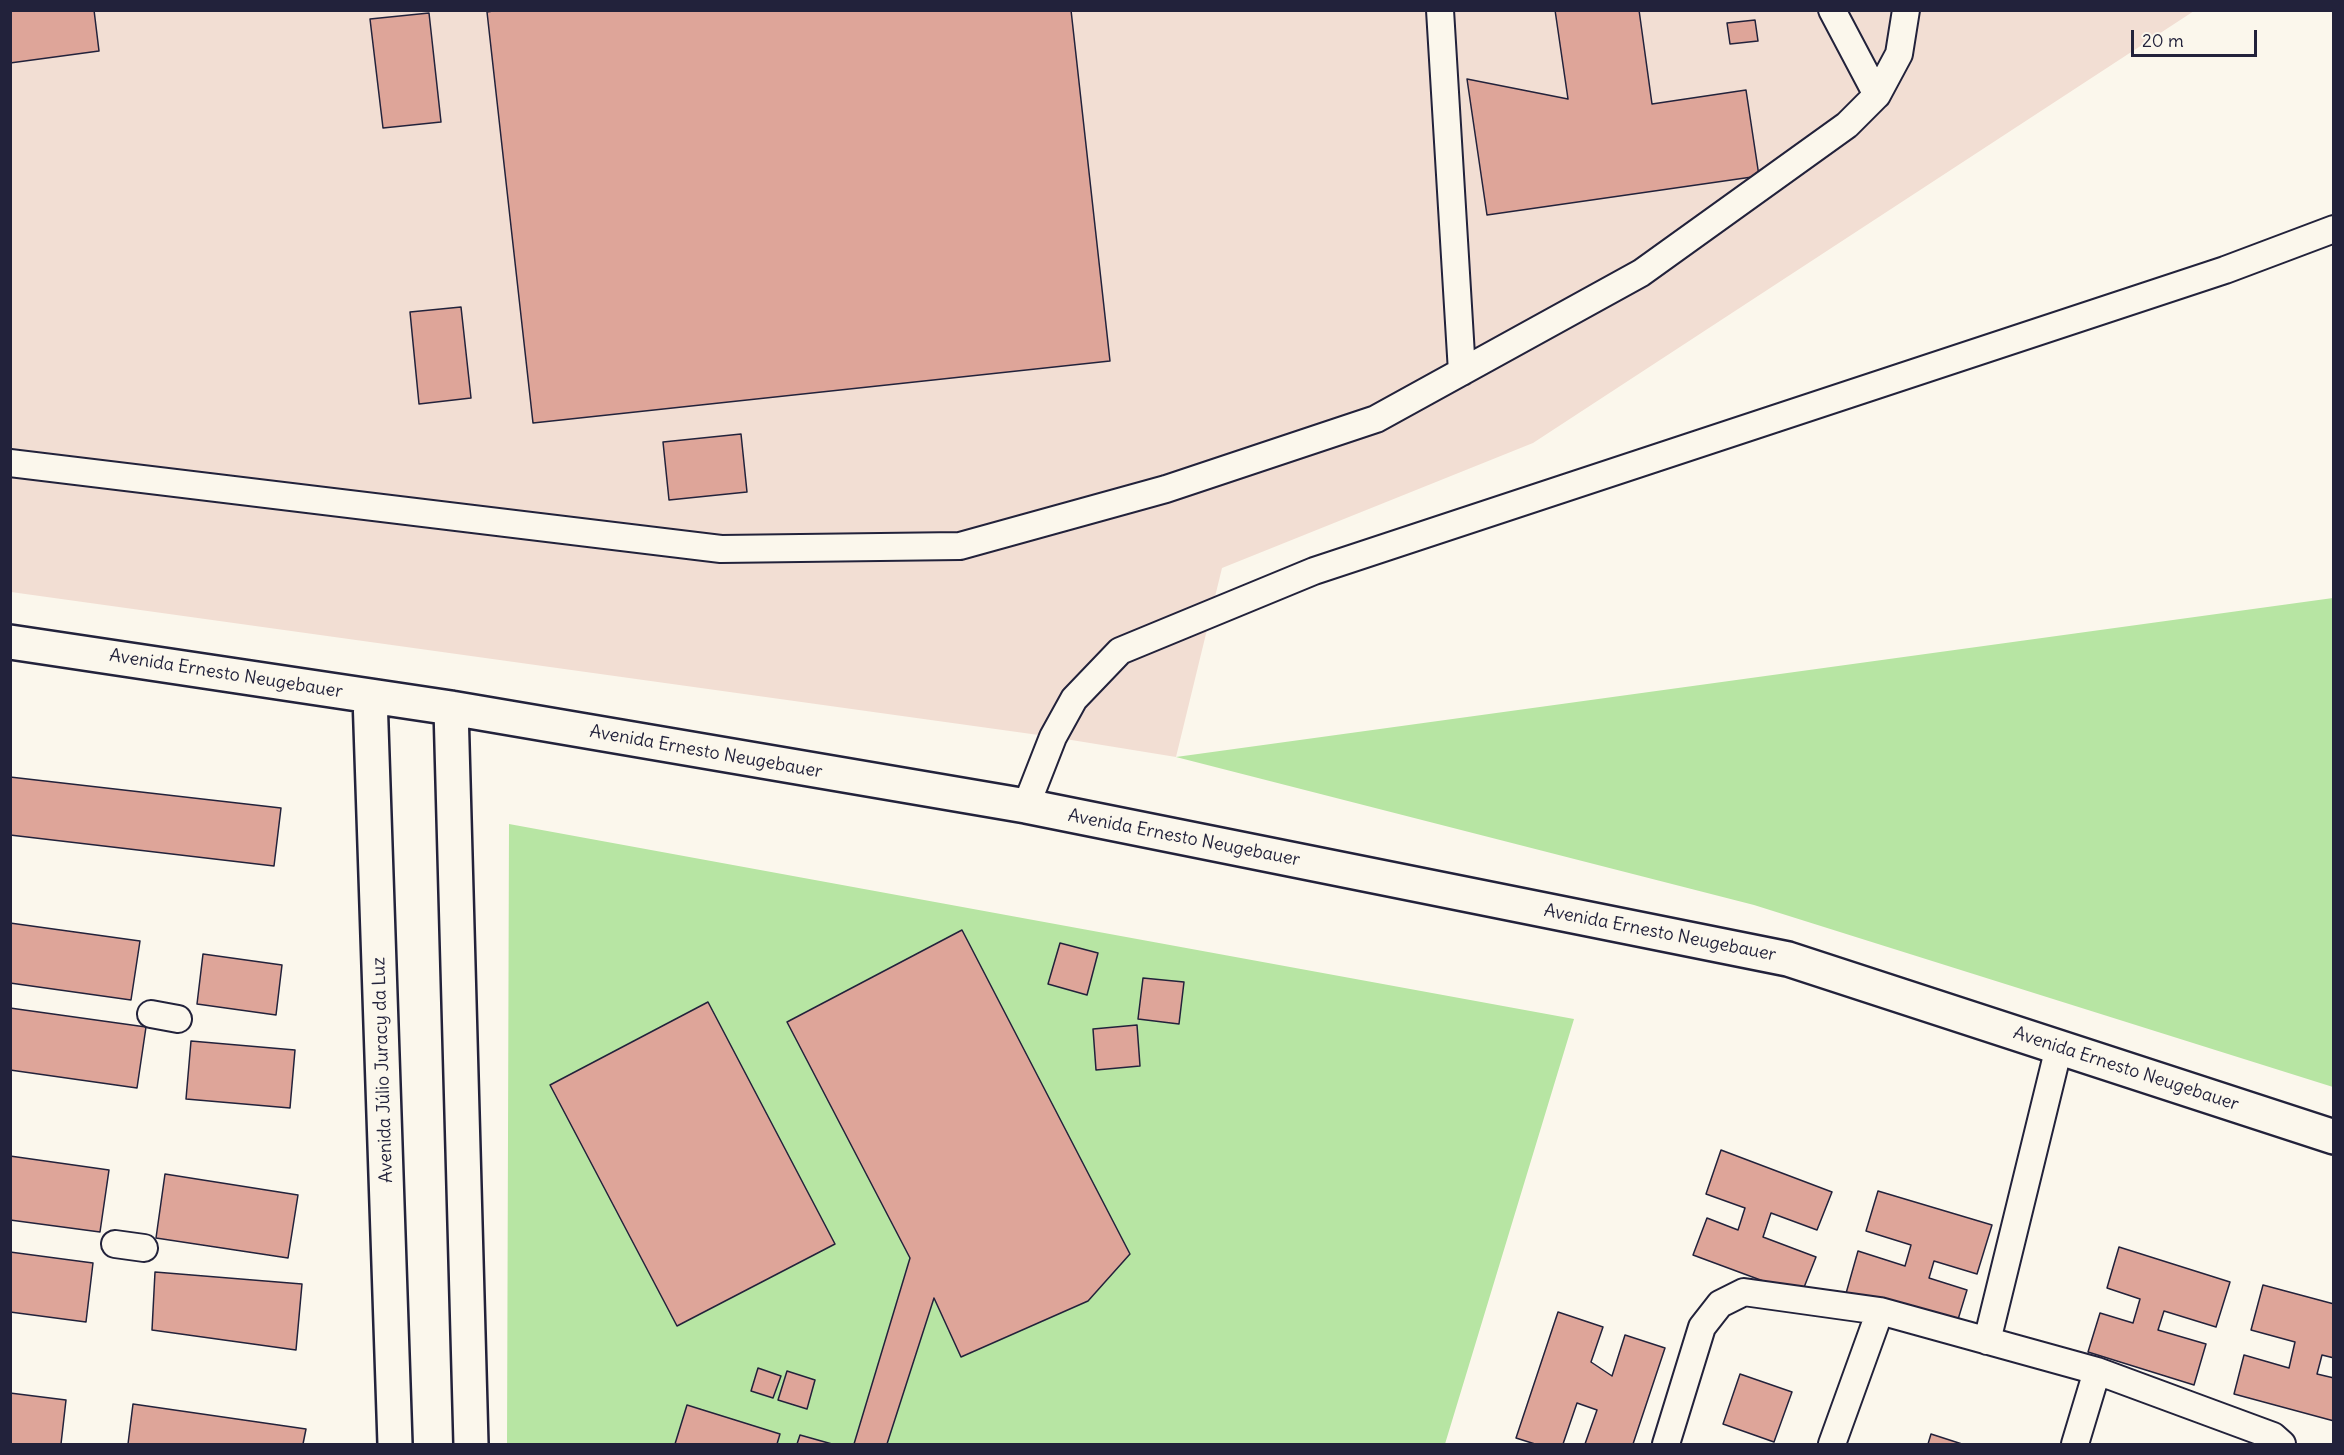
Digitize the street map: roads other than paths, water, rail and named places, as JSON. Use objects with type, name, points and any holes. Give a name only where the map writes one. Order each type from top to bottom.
[{"type":"main road","name":"Avenida Ernesto Neugebauer","points":[[10,642],[451,708],[1026,806],[1788,959],[2334,1137]]},
{"type":"main road","name":"Avenida Júlio Juracy da Luz","points":[[370,696],[395,1444]]},
{"type":"main road","points":[[451,708],[471,1444]]},
{"type":"lane","points":[[1440,10],[1462,372]]},
{"type":"lane","points":[[1832,10],[1877,95]]},
{"type":"lane","points":[[10,463],[721,549],[960,546],[1167,489],[1376,419],[1641,273],[1847,125],[1877,95],[1899,54],[1906,10]]},
{"type":"lane","points":[[1026,806],[1053,737],[1074,699],[1120,651],[1314,571],[2225,270],[2334,229]]},
{"type":"lane","points":[[151,1014],[178,1019]]},
{"type":"lane","points":[[1988,1341],[2059,1047]]},
{"type":"lane","points":[[116,1244],[144,1248]]},
{"type":"lane","points":[[1666,1444],[1702,1327],[1720,1304],[1744,1292],[1880,1311],[2097,1371],[2273,1436],[2282,1444]]},
{"type":"lane","points":[[1832,1444],[1880,1311]]},
{"type":"lane","points":[[2075,1444],[2097,1371]]}]
